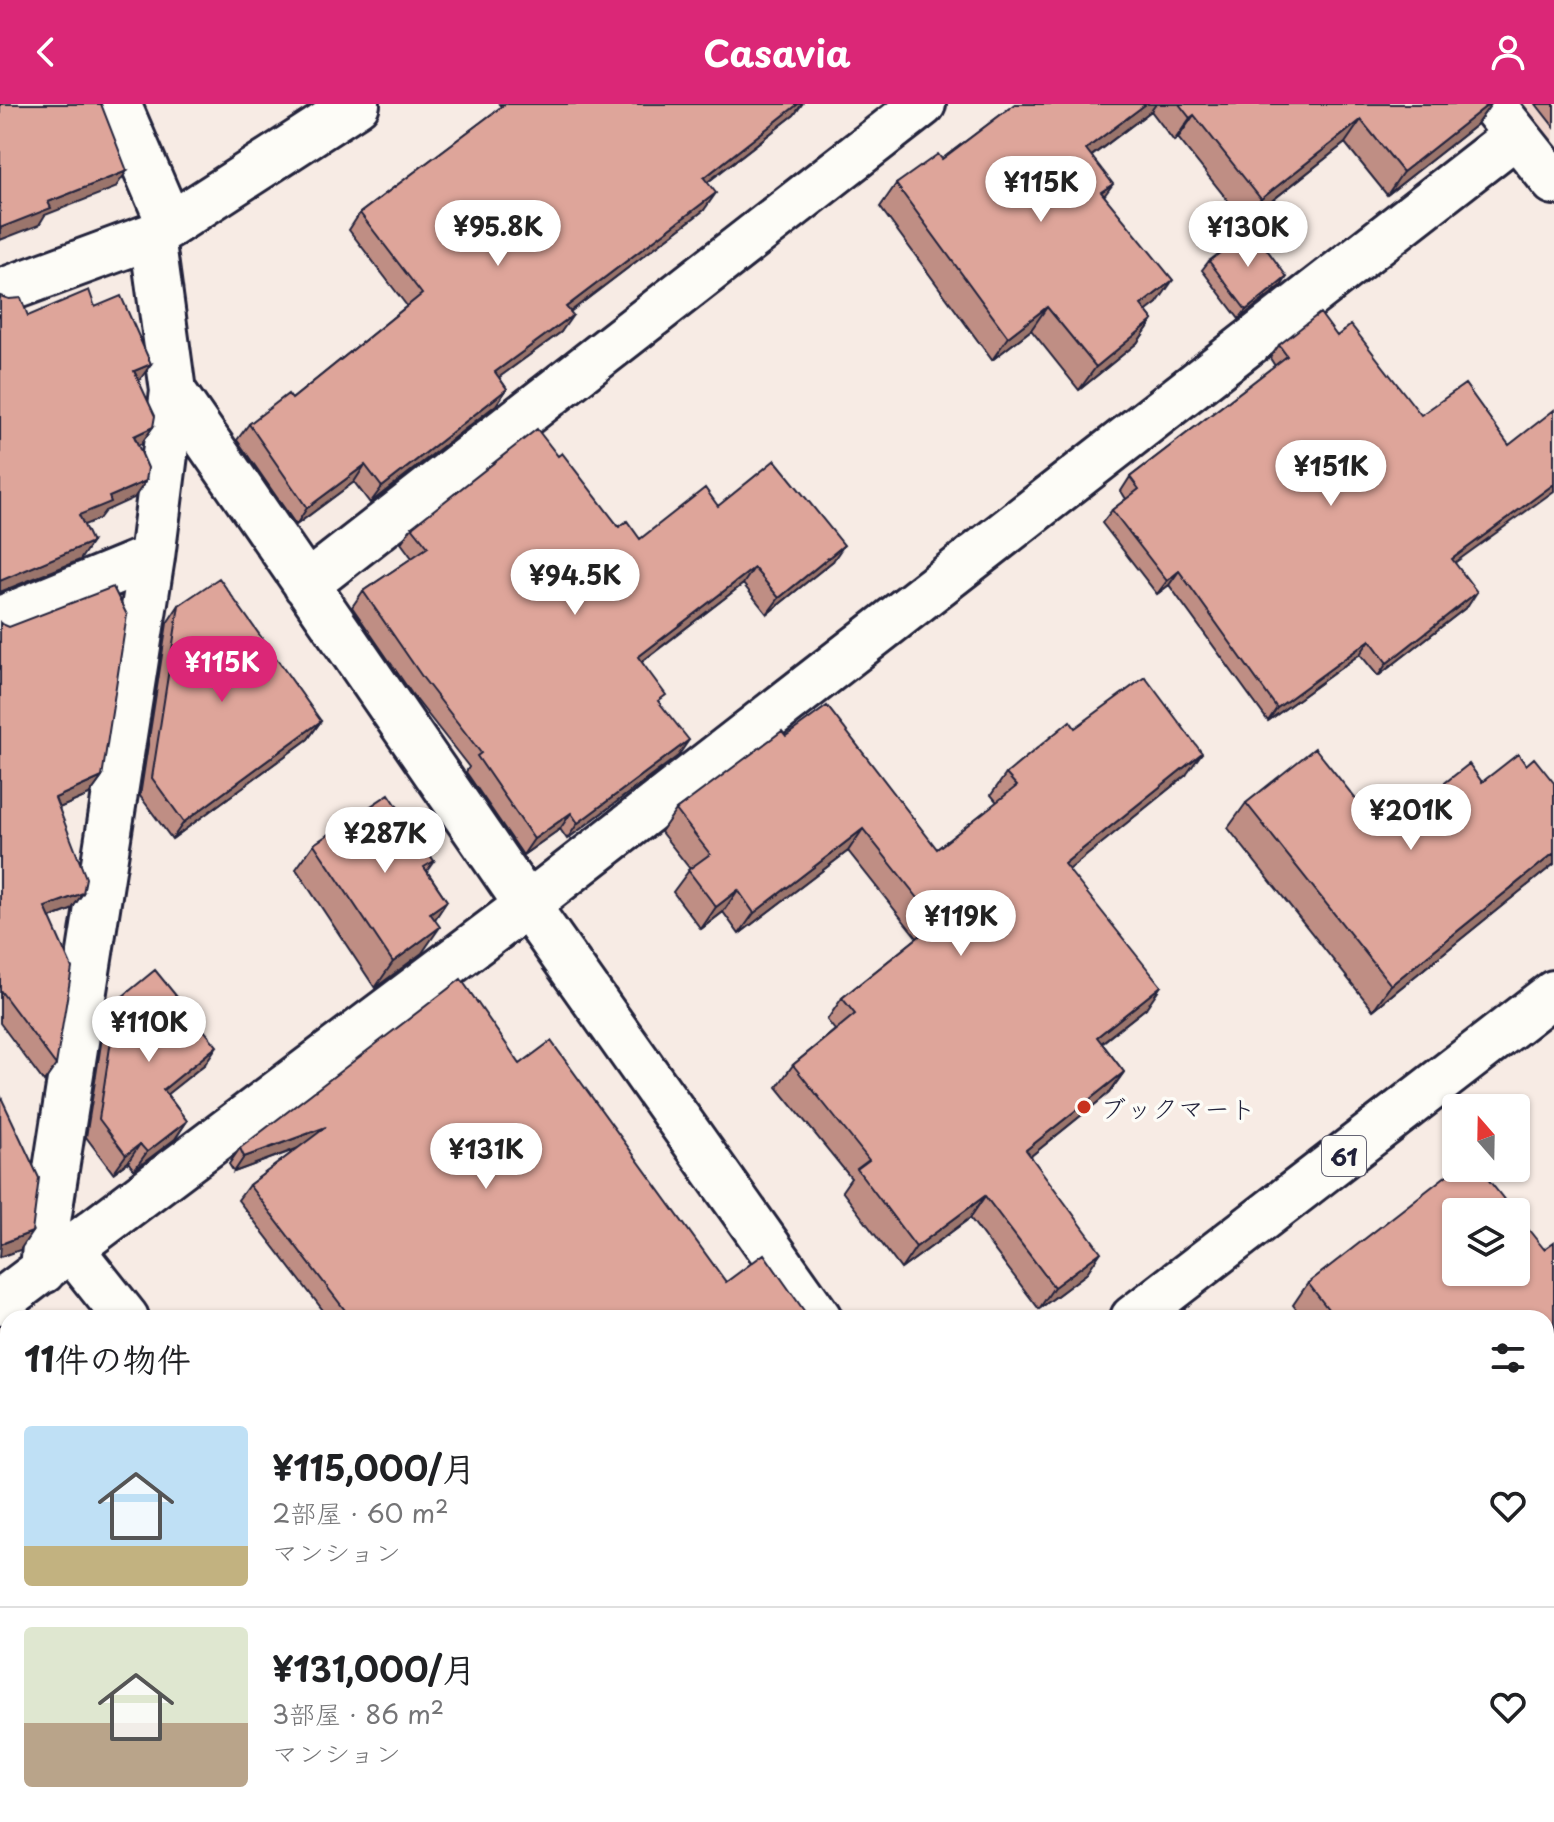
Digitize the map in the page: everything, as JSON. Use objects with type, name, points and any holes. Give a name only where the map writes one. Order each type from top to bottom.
[{"type":"street","points":[[117,1310],[58,1260],[46,1233],[152,557],[173,391],[161,231],[118,104]]},
{"type":"street","points":[[0,292],[161,231],[357,104]]},
{"type":"street","points":[[306,585],[923,104]]},
{"type":"street","points":[[0,1302],[527,905],[1504,119],[1554,182]]},
{"type":"street","points":[[173,391],[527,905],[813,1310]]},
{"type":"street","points":[[0,619],[152,557]]},
{"type":"street","name":"61","points":[[1143,1310],[1554,993]]},
{"type":"shaded area","points":[[1523,104],[1554,104],[1554,145]]},
{"type":"building","points":[[0,104],[101,104],[127,171],[48,202],[51,208],[0,228]]},
{"type":"building","points":[[505,104],[798,104],[704,178],[716,193],[566,307],[573,315],[495,372],[507,389],[382,487],[365,465],[307,508],[249,424],[288,394],[292,399],[422,294],[360,213]]},
{"type":"building","points":[[1015,104],[1146,104],[1086,149],[1113,184],[1101,192],[1173,280],[1141,305],[1153,320],[1096,367],[1047,307],[1008,337],[896,184],[938,154],[942,159]]},
{"type":"building","points":[[1179,104],[1489,104],[1403,172],[1361,120],[1261,199],[1194,115],[1190,118]]},
{"type":"building","points":[[1252,229],[1287,277],[1246,310],[1209,261]]},
{"type":"building","points":[[89,290],[95,307],[121,296],[151,364],[134,371],[155,416],[153,427],[134,436],[148,468],[146,481],[109,497],[111,502],[79,515],[92,542],[0,581],[0,296],[21,298],[28,316]]},
{"type":"building","points":[[1320,313],[1337,336],[1351,325],[1421,415],[1465,384],[1509,445],[1554,410],[1554,484],[1452,559],[1477,592],[1387,663],[1370,640],[1277,708],[1179,571],[1167,581],[1112,510],[1139,489],[1130,477],[1287,356],[1279,345]]},
{"type":"building","points":[[537,429],[558,456],[562,453],[619,527],[627,521],[640,539],[705,488],[718,506],[775,460],[844,545],[779,598],[754,568],[638,657],[666,695],[658,701],[689,740],[578,823],[571,813],[534,839],[477,756],[481,753],[423,678],[363,591],[428,547],[412,527]]},
{"type":"building","points":[[219,578],[321,721],[184,822],[152,778],[179,605]]},
{"type":"building","points":[[113,587],[127,615],[102,777],[55,798],[86,878],[83,893],[45,907],[72,968],[56,1065],[0,990],[0,623],[9,627]]},
{"type":"building","points":[[1145,677],[1202,753],[1064,864],[1161,986],[1097,1037],[1124,1072],[1026,1150],[1101,1252],[1054,1287],[985,1196],[916,1247],[857,1169],[869,1160],[793,1065],[855,1014],[842,998],[937,922],[863,829],[754,913],[738,890],[716,907],[688,870],[710,854],[676,810],[782,731],[786,736],[827,706],[937,849],[1017,786],[1006,774],[1070,721],[1075,728]]},
{"type":"building","points":[[1315,748],[1382,832],[1469,764],[1482,782],[1518,754],[1526,765],[1534,758],[1554,783],[1554,853],[1391,985],[1246,803]]},
{"type":"building","points":[[389,794],[434,861],[424,867],[447,901],[430,913],[440,927],[393,962],[314,844]]},
{"type":"building","points":[[155,970],[217,1046],[163,1090],[187,1121],[147,1152],[140,1144],[126,1155],[99,1119],[117,1001]]},
{"type":"building","points":[[461,979],[520,1064],[551,1041],[726,1282],[764,1254],[803,1310],[345,1310],[249,1185],[326,1127],[244,1157],[240,1148]]},
{"type":"building","points":[[0,1095],[39,1178],[32,1232],[1,1244]]},
{"type":"building","points":[[1442,1179],[1442,1182],[1490,1182],[1503,1198],[1442,1198],[1442,1286],[1530,1286],[1530,1232],[1544,1249],[1554,1242],[1554,1310],[1329,1310],[1308,1283]]},
{"type":"place","name":"ブックマート","points":[[1084,1107]]}]
